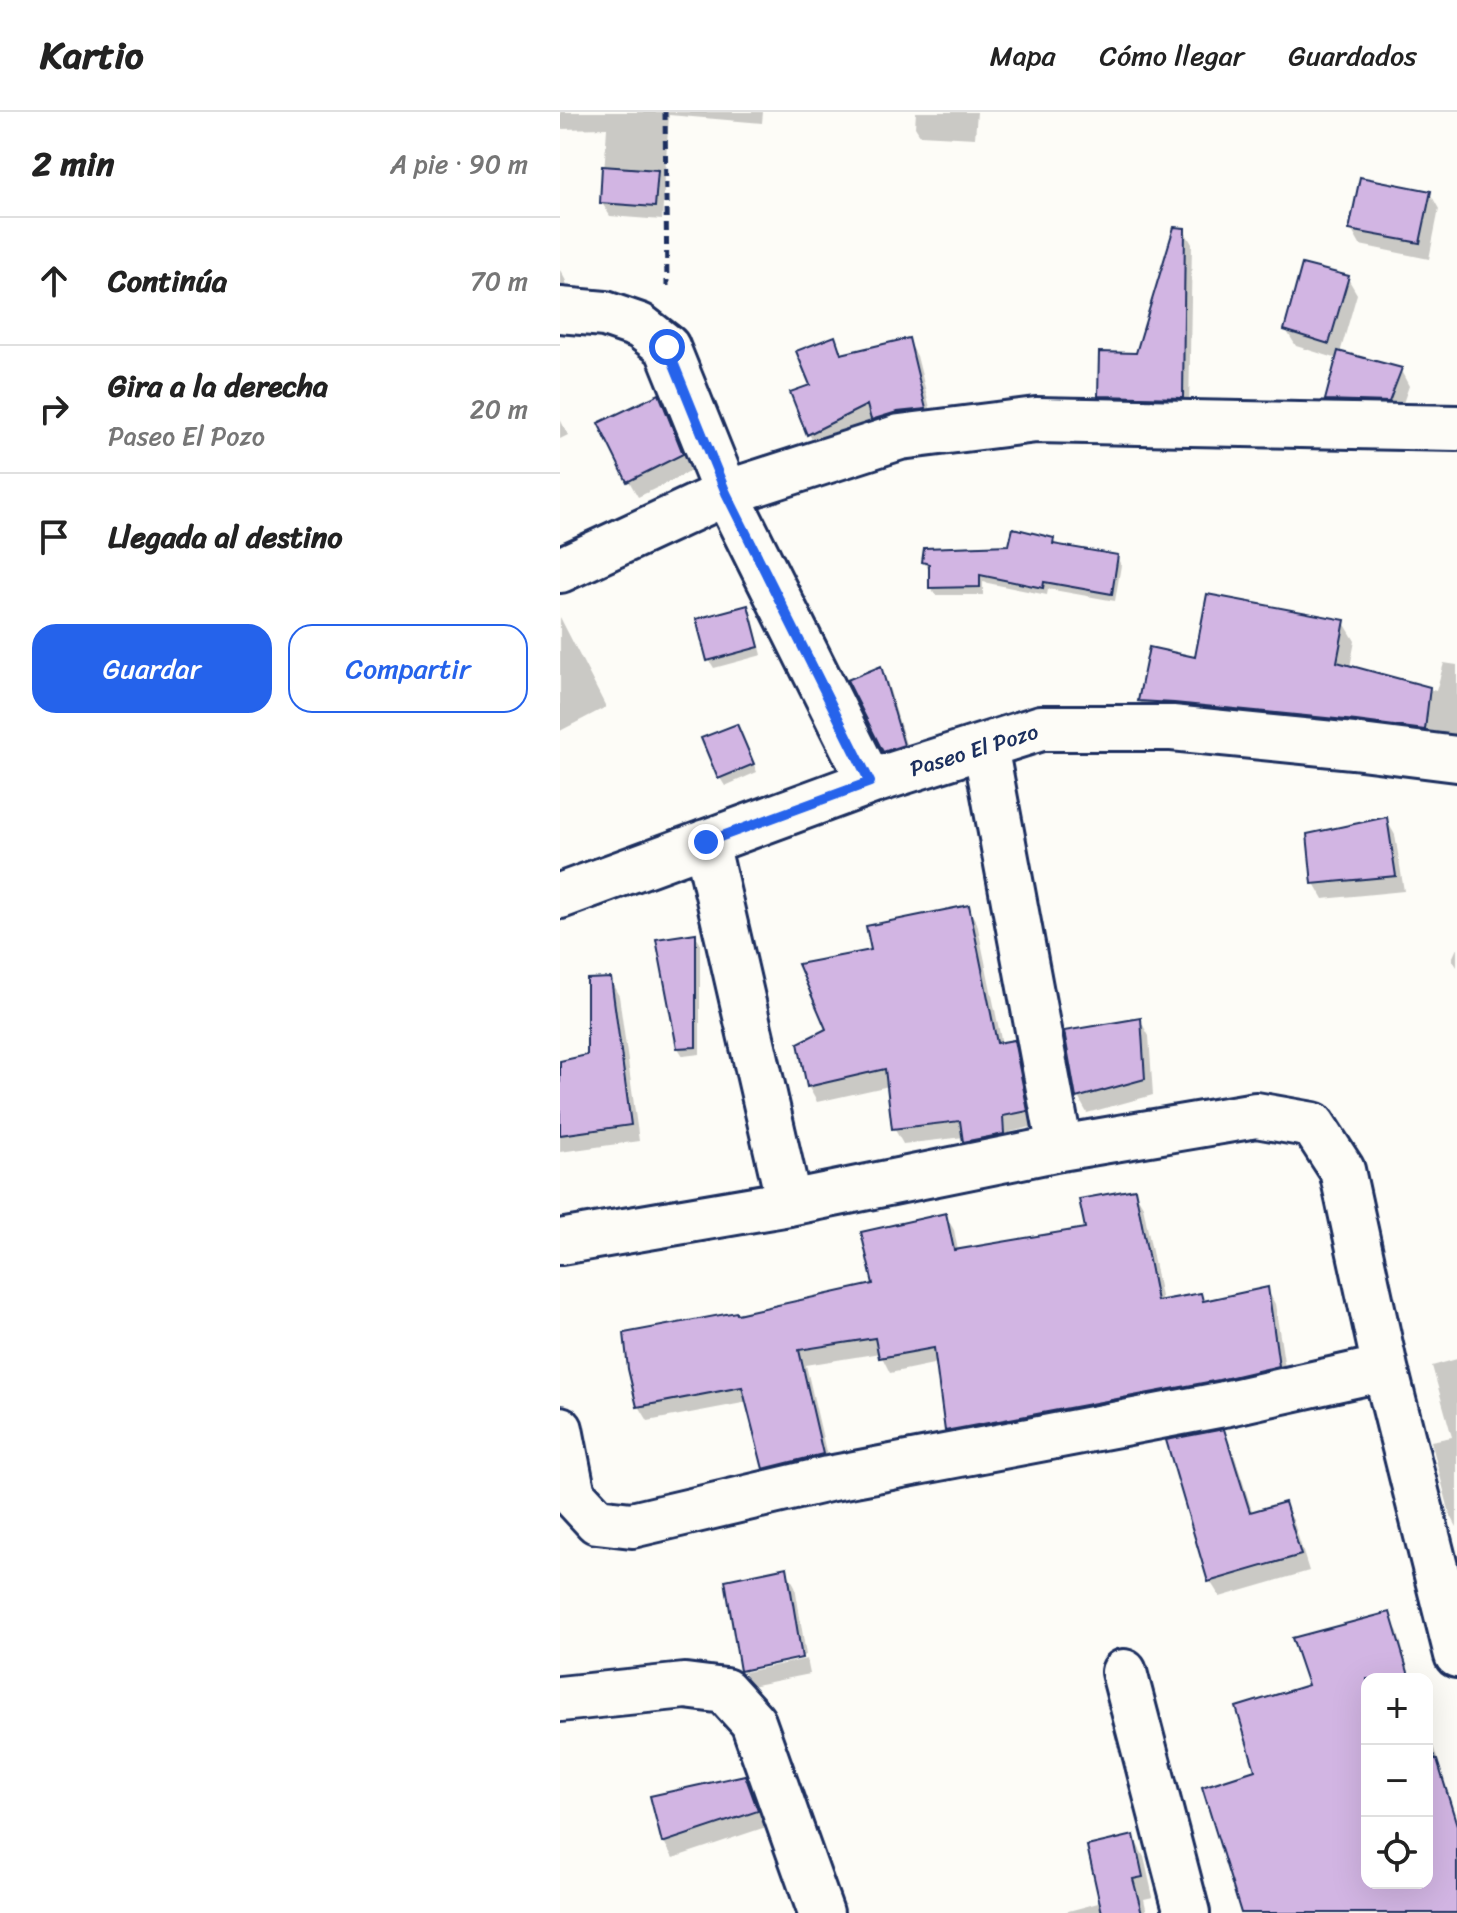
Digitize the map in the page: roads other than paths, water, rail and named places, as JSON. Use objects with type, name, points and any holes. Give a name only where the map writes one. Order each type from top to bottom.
[{"type":"street","points":[[560,310],[617,318],[640,326],[667,347],[726,493],[870,782]]},
{"type":"street","points":[[560,570],[726,493],[900,437],[1036,420],[1457,428]]},
{"type":"street","name":"Paseo El Pozo","points":[[560,896],[870,782],[1041,728],[1172,728],[1457,759]]},
{"type":"street","points":[[985,746],[1060,1148]]},
{"type":"street","points":[[706,842],[789,1203]]},
{"type":"street","points":[[560,1242],[789,1203],[1060,1148],[1256,1115],[1313,1125],[1342,1170],[1385,1368],[1457,1655]]},
{"type":"street","points":[[560,1429],[573,1495],[597,1521],[632,1525],[828,1479],[1224,1404],[1385,1368]]},
{"type":"street","points":[[1124,1672],[1187,1913]]},
{"type":"street","points":[[560,1699],[685,1686],[725,1691],[753,1722],[821,1913]]}]
